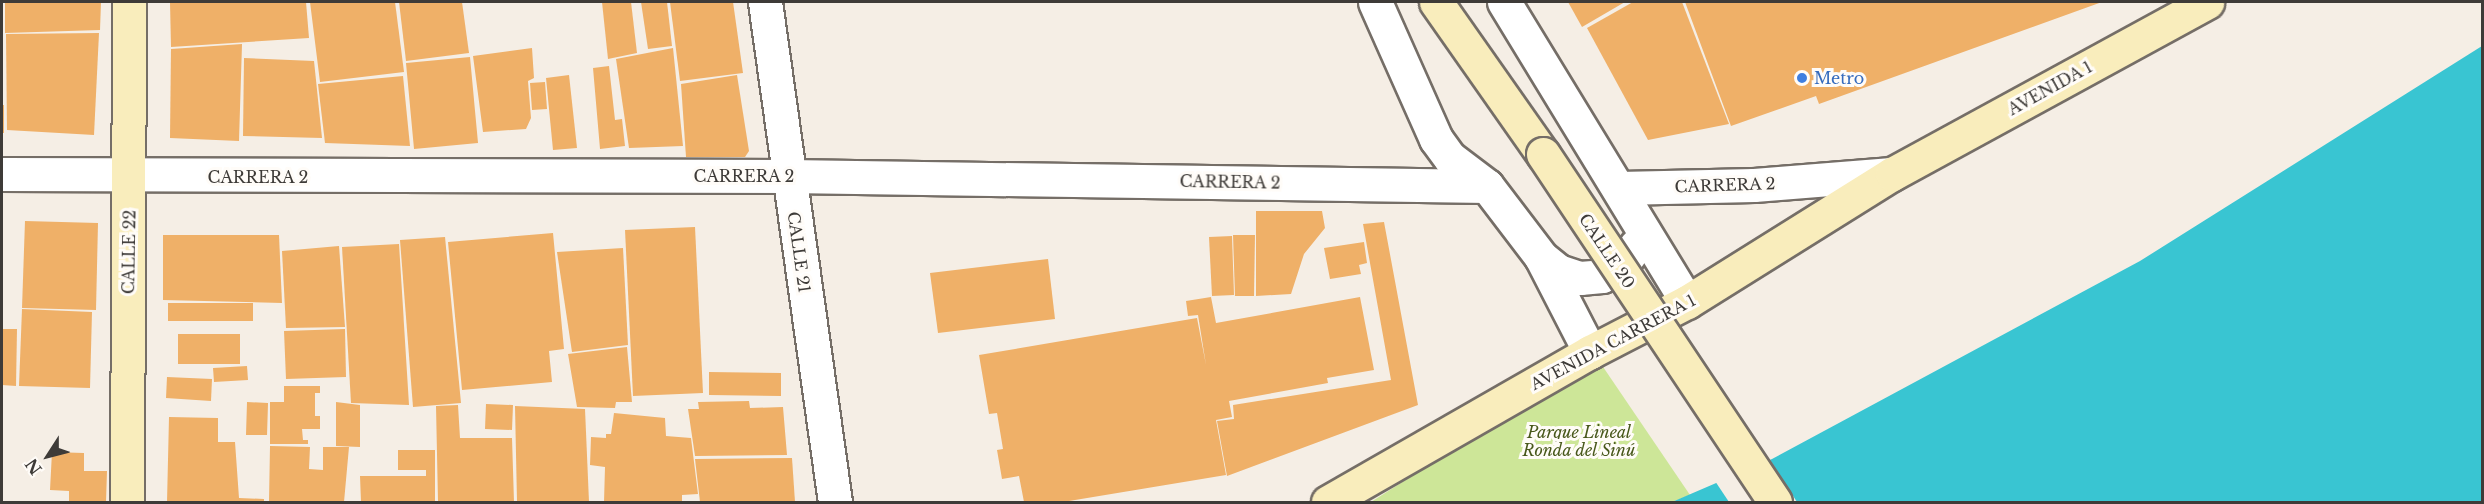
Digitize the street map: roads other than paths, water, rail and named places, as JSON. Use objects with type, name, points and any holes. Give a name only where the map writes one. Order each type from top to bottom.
[{"type":"street","name":"CALLE 22","points":[[127,502],[129,2]]},
{"type":"street","name":"CALLE 21","points":[[765,2],[835,502]]},
{"type":"street","points":[[1375,2],[1436,139],[1450,158],[1487,186],[1541,257],[1590,352]]},
{"type":"street","name":"CALLE 20","points":[[1436,2],[1543,154],[1775,502]]},
{"type":"street","points":[[1504,2],[1687,302]]},
{"type":"street","name":"AVENIDA 1","points":[[1892,174],[2207,2]]},
{"type":"street","name":"CARRERA 2","points":[[2,174],[130,177],[788,176],[1487,186]]},
{"type":"street","name":"CARRERA 2","points":[[1619,188],[1754,185],[1892,174]]},
{"type":"street","name":"AVENIDA CARRERA 1","points":[[1328,502],[1590,352],[1687,302],[1892,174]]},
{"type":"street","points":[[1541,257],[1569,275],[1602,276],[1621,266],[1628,257],[1641,226]]},
{"type":"water","points":[[2482,46],[2482,502],[1672,502],[1772,459],[2140,261]]},
{"type":"place","name":"Metro","points":[[1802,78]]},
{"type":"park label","name":"Parque Lineal Ronda del Sinú","points":[[1579,441]]}]
